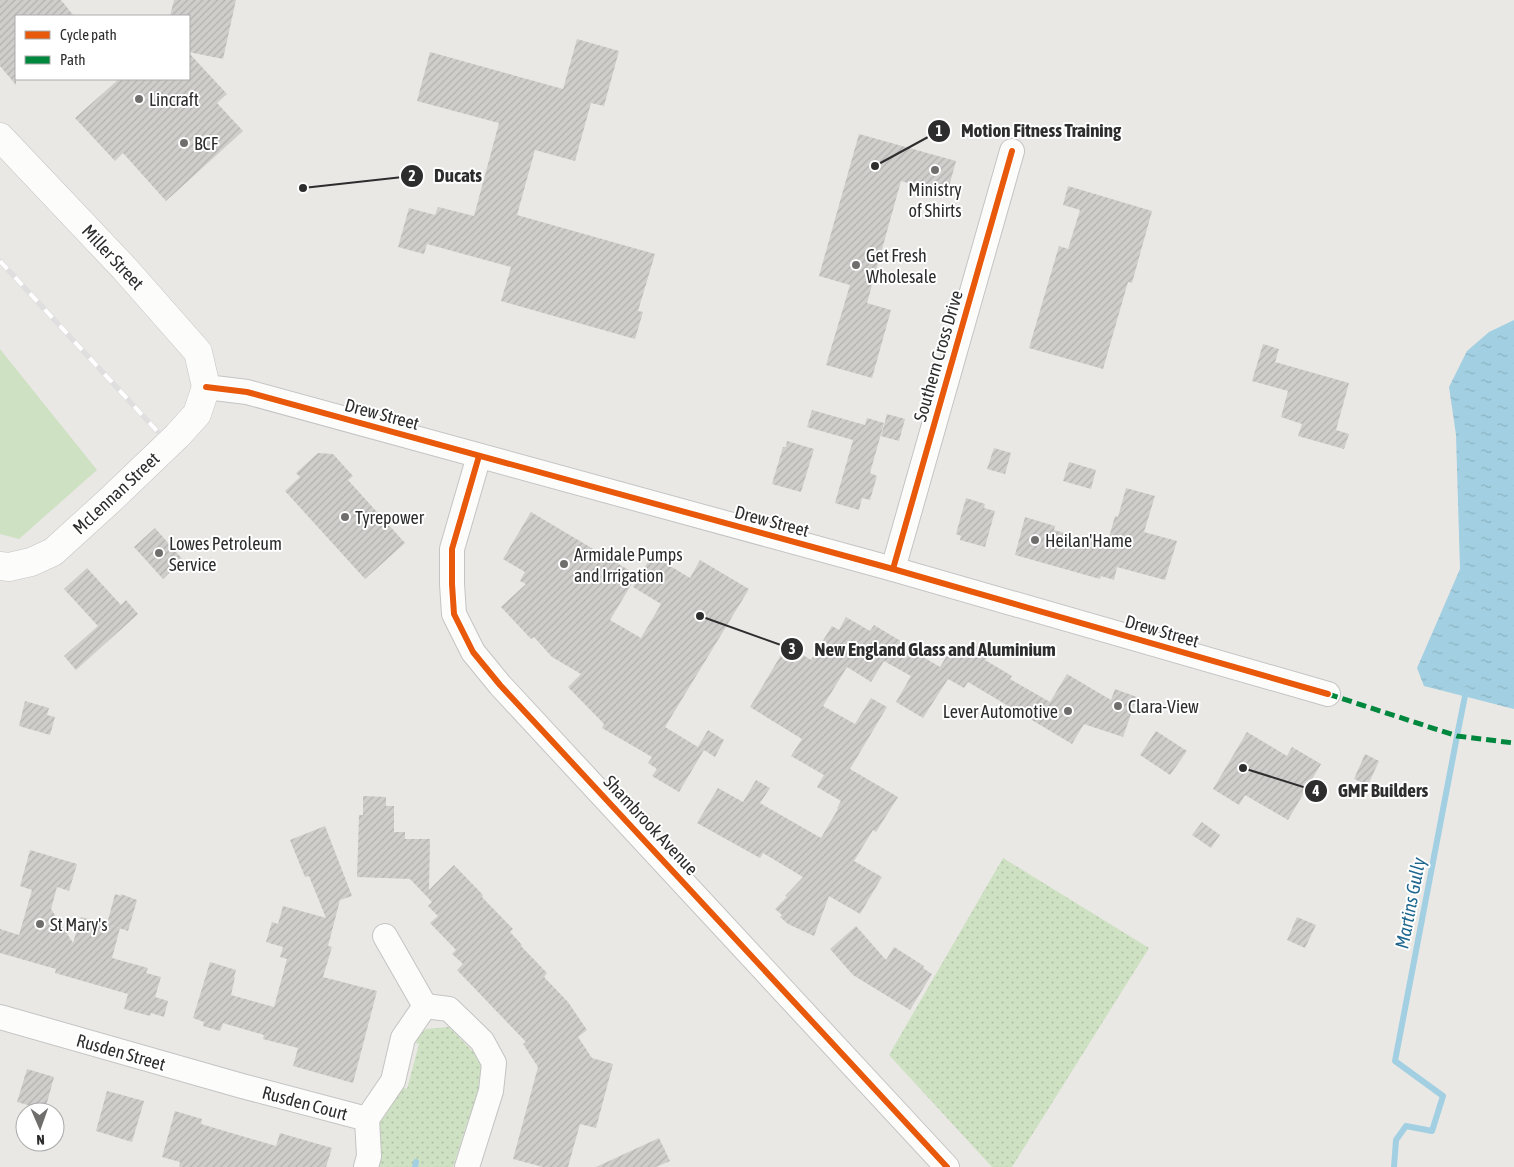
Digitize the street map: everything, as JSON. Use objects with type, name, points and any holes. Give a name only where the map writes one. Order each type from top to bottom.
[{"type":"street","name":"Miller Street","points":[[0,137],[124,268],[198,352],[206,387]]},
{"type":"street","name":"Southern Cross Drive","points":[[893,569],[1012,151]]},
{"type":"street","name":"Drew Street","points":[[206,387],[247,392],[893,569],[1328,694]]},
{"type":"street","name":"McLennan Street","points":[[0,566],[9,567],[31,562],[52,552],[177,436],[197,414],[206,387]]},
{"type":"street","name":"Shambrook Avenue","points":[[480,456],[452,549],[454,614],[473,652],[500,685],[947,1167]]},
{"type":"street","points":[[385,936],[425,1006],[449,1009],[482,1041],[494,1063],[490,1091],[467,1167]]},
{"type":"street","name":"Rusden Court","points":[[366,1167],[369,1156],[368,1120],[394,1080],[403,1038],[425,1006]]},
{"type":"street","name":"Rusden Street","points":[[0,1017],[242,1086]]},
{"type":"street","name":"Rusden Court","points":[[242,1086],[368,1120]]},
{"type":"green space","points":[[0,349],[97,470],[19,539],[0,534]]},
{"type":"green space","points":[[1003,858],[1149,948],[1012,1167],[992,1167],[889,1055]]},
{"type":"green space","points":[[449,1027],[481,1060],[486,1085],[476,1120],[468,1120],[453,1167],[377,1167],[377,1127],[388,1111],[398,1086],[407,1089],[419,1044],[410,1041],[426,1029]]},
{"type":"water","points":[[1514,320],[1514,709],[1424,686],[1417,668],[1460,569],[1456,435],[1449,387],[1467,351],[1489,332]]},
{"type":"building","points":[[0,0],[61,0],[73,15],[15,15],[16,85],[0,66]]},
{"type":"building","points":[[174,0],[236,0],[223,59],[190,52],[190,15],[170,15]]},
{"type":"building","points":[[577,39],[619,51],[604,106],[591,103],[575,161],[535,150],[517,215],[655,254],[638,311],[643,312],[635,339],[501,301],[511,267],[427,244],[424,254],[398,247],[409,208],[435,215],[438,207],[474,216],[499,123],[417,101],[430,52],[563,89]]},
{"type":"building","points":[[190,54],[227,94],[217,103],[243,131],[166,201],[123,153],[115,161],[75,118],[118,80],[190,80]]},
{"type":"building","points":[[859,134],[956,161],[947,194],[901,181],[867,303],[891,310],[872,378],[826,365],[850,285],[819,276]]},
{"type":"building","points":[[1068,186],[1152,211],[1132,283],[1128,282],[1103,369],[1029,348],[1059,246],[1068,249],[1080,210],[1063,205]]},
{"type":"building","points":[[1263,344],[1279,349],[1275,362],[1349,383],[1336,430],[1349,434],[1344,449],[1298,436],[1302,424],[1281,417],[1288,391],[1252,381]]},
{"type":"building","points":[[812,410],[865,425],[867,418],[884,423],[870,473],[877,476],[870,500],[862,498],[859,510],[835,503],[853,440],[807,427]]},
{"type":"building","points":[[887,414],[905,419],[899,441],[881,436]]},
{"type":"building","points":[[787,441],[814,449],[801,492],[772,484],[783,447],[786,447]]},
{"type":"building","points":[[994,448],[1011,453],[1005,474],[987,469]]},
{"type":"building","name":"Tyrepower","points":[[318,453],[333,454],[353,476],[348,480],[405,543],[365,579],[285,491],[300,477],[296,473]]},
{"type":"building","points":[[1069,462],[1096,470],[1091,489],[1063,481]]},
{"type":"building","points":[[1126,488],[1155,496],[1144,532],[1177,541],[1165,580],[1117,567],[1114,580],[1101,576],[1100,579],[1015,555],[1025,517],[1055,526],[1054,530],[1107,545],[1115,516],[1118,517]]},
{"type":"building","points":[[966,498],[985,504],[984,508],[995,511],[985,547],[960,540],[961,536],[956,534]]},
{"type":"building","points":[[531,512],[637,575],[610,620],[641,638],[661,604],[633,587],[652,555],[690,578],[700,560],[749,589],[665,727],[698,747],[708,730],[724,740],[715,757],[704,750],[679,792],[652,776],[657,769],[648,763],[652,757],[602,728],[604,724],[568,687],[581,674],[552,657],[534,637],[531,639],[501,607],[526,584],[520,581],[525,572],[503,559]]},
{"type":"building","name":"Lowes Petroleum Service","points":[[155,528],[183,560],[163,579],[134,547]]},
{"type":"building","points":[[87,568],[121,605],[126,600],[138,614],[76,670],[64,656],[98,626],[64,589]]},
{"type":"building","points":[[846,617],[870,631],[874,625],[940,667],[952,647],[960,652],[962,647],[969,651],[973,644],[989,654],[985,660],[1012,676],[1010,679],[1050,702],[1067,674],[1111,700],[1115,689],[1137,697],[1123,737],[1084,724],[1072,744],[968,682],[964,688],[948,679],[923,718],[896,702],[911,676],[884,661],[871,682],[847,667],[823,706],[855,724],[871,698],[887,707],[850,769],[898,797],[876,832],[873,830],[854,861],[882,877],[860,914],[829,896],[814,936],[788,924],[775,909],[803,877],[763,853],[760,858],[697,823],[718,788],[743,802],[756,780],[770,788],[760,803],[821,838],[841,801],[817,787],[824,775],[791,756],[802,739],[750,707],[787,645],[811,660],[832,626],[839,630]]},
{"type":"building","points":[[25,701],[49,708],[47,715],[55,717],[50,735],[19,726]]},
{"type":"building","points":[[1156,731],[1187,751],[1170,775],[1140,755]]},
{"type":"building","points":[[1247,732],[1287,756],[1292,747],[1321,764],[1288,820],[1245,795],[1239,805],[1213,789]]},
{"type":"building","points":[[1365,754],[1379,761],[1368,785],[1354,779]]},
{"type":"building","points":[[363,796],[386,797],[386,806],[394,806],[394,832],[405,832],[405,839],[430,839],[429,890],[454,865],[483,895],[482,897],[513,929],[510,932],[521,946],[547,973],[544,977],[568,1002],[587,1030],[578,1037],[592,1058],[613,1064],[596,1128],[580,1124],[568,1167],[543,1167],[513,1159],[538,1067],[523,1044],[526,1042],[457,970],[463,964],[452,954],[456,950],[430,923],[438,916],[428,906],[432,902],[410,879],[357,877],[359,815],[363,815]]},
{"type":"building","points":[[1202,822],[1220,835],[1211,848],[1192,835]]},
{"type":"building","points":[[325,826],[352,896],[340,900],[328,946],[332,947],[323,977],[377,991],[353,1083],[293,1066],[298,1048],[263,1039],[264,1035],[223,1023],[220,1031],[203,1026],[204,1022],[193,1018],[210,962],[236,970],[231,995],[274,1007],[287,959],[280,957],[283,947],[266,942],[272,922],[278,924],[283,906],[326,918],[309,876],[305,877],[290,840]]},
{"type":"building","points":[[30,850],[77,864],[69,891],[57,887],[51,909],[73,943],[81,917],[120,928],[112,958],[148,968],[146,973],[161,977],[155,997],[168,1001],[164,1017],[151,1013],[150,1016],[124,1009],[128,994],[55,973],[56,969],[0,953],[0,929],[19,935],[32,890],[20,886]]},
{"type":"building","points":[[115,894],[121,896],[121,894],[137,900],[128,931],[107,924]]},
{"type":"building","points":[[1297,917],[1316,925],[1305,948],[1287,940]]},
{"type":"building","points":[[856,926],[886,960],[894,947],[924,966],[923,968],[932,974],[910,1010],[853,975],[830,949]]},
{"type":"building","points":[[27,1069],[54,1077],[47,1102],[17,1102]]},
{"type":"building","points":[[107,1091],[144,1101],[132,1142],[96,1131]]},
{"type":"building","points":[[175,1111],[202,1119],[201,1124],[276,1146],[280,1133],[332,1148],[326,1167],[179,1167],[180,1162],[162,1157]]},
{"type":"building","points":[[659,1138],[670,1161],[656,1167],[596,1167]]},
{"type":"waterway","name":"Martins Gully","points":[[1394,1167],[1396,1140],[1406,1126],[1432,1131],[1443,1096],[1395,1061],[1467,690]]},
{"type":"waterway","points":[[415,1167],[416,1162]]},
{"type":"railway","points":[[0,261],[157,431]]},
{"type":"marked path","points":[[1328,694],[1457,736],[1514,743]]},
{"type":"cycle path","points":[[893,569],[1012,151]]},
{"type":"cycle path","points":[[206,387],[247,392],[893,569],[1328,694]]},
{"type":"cycle path","points":[[479,456],[452,549],[454,614],[473,652],[500,685],[947,1167]]},
{"type":"place","name":"Lincraft","points":[[139,99]]},
{"type":"place","name":"BCF","points":[[184,143]]},
{"type":"place","name":"Motion Fitness Training","points":[[875,166]]},
{"type":"place","name":"Ministry of Shirts","points":[[935,170]]},
{"type":"place","name":"Ducats","points":[[303,188]]},
{"type":"place","name":"Get Fresh Wholesale","points":[[856,265]]},
{"type":"place","name":"Tyrepower","points":[[345,517]]},
{"type":"place","name":"Heilan'Hame","points":[[1035,540]]},
{"type":"place","name":"Lowes Petroleum Service","points":[[159,553]]},
{"type":"place","name":"Armidale Pumps and Irrigation","points":[[564,564]]},
{"type":"place","name":"New England Glass and Aluminium","points":[[700,616]]},
{"type":"place","name":"Clara-View","points":[[1118,706]]},
{"type":"place","name":"Lever Automotive","points":[[1068,711]]},
{"type":"place","name":"GMF Builders","points":[[1243,768]]},
{"type":"place","name":"St Mary's","points":[[40,924]]}]
